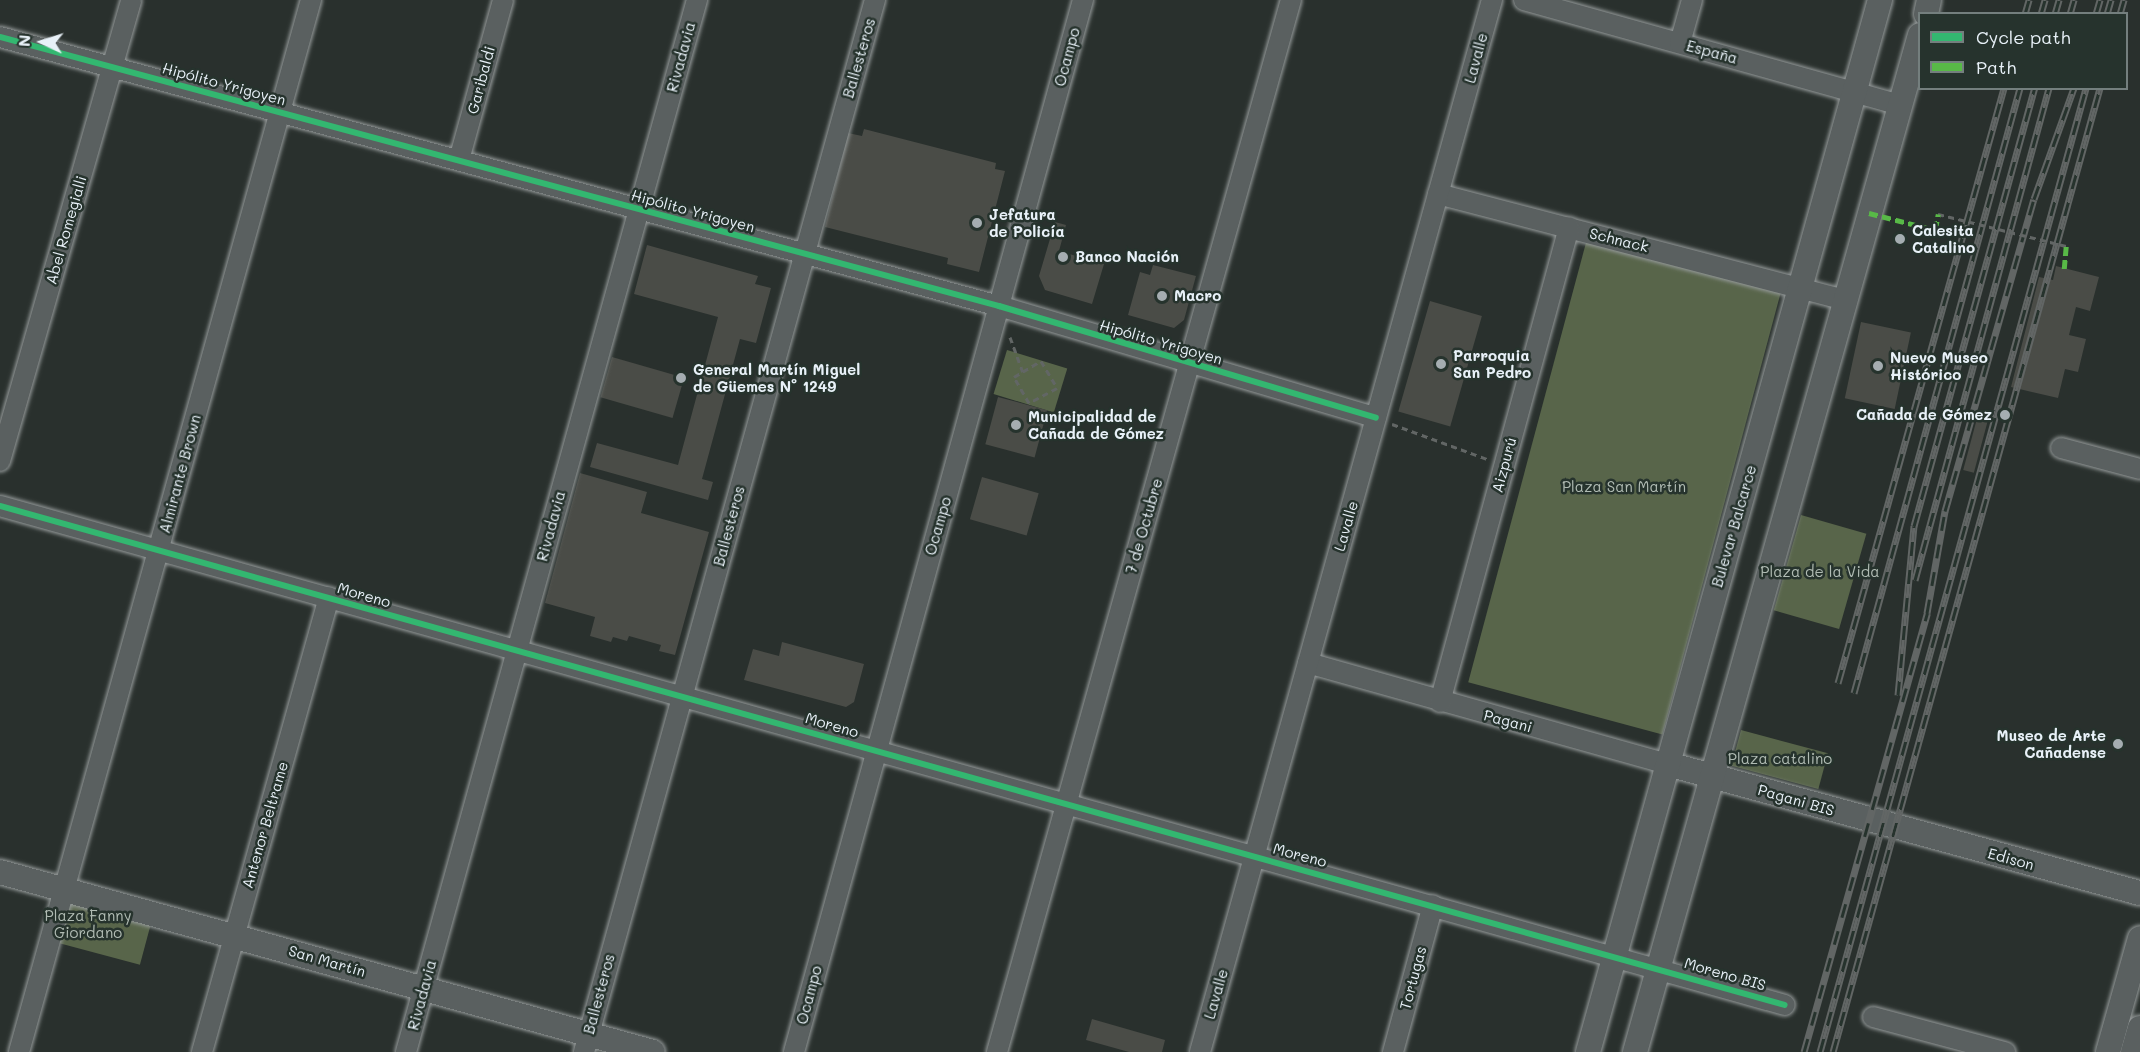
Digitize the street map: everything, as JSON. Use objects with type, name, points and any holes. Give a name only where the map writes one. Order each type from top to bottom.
[{"type":"main road","name":"Bulevar Balcarce","points":[[1588,1052],[1880,0]]},
{"type":"main road","points":[[1635,1052],[1709,775],[1918,42]]},
{"type":"main road","name":"Pagani","points":[[1668,764],[1709,775]]},
{"type":"main road","name":"Pagani BIS","points":[[1709,775],[1882,825]]},
{"type":"main road","name":"Edison","points":[[1882,825],[2140,892]]},
{"type":"main road","name":"San Martín","points":[[0,872],[424,988],[586,1043],[653,1052]]},
{"type":"main road","points":[[2108,1052],[2140,938]]},
{"type":"main road","points":[[2133,1052],[2140,1028]]},
{"type":"street","name":"Abel Romegialli","points":[[0,461],[131,0]]},
{"type":"street","name":"Almirante Brown","points":[[19,1052],[311,0]]},
{"type":"street","name":"Garibaldi","points":[[459,160],[503,0]]},
{"type":"street","name":"Rivadavia","points":[[406,1052],[696,0]]},
{"type":"street","name":"Ballesteros","points":[[586,1043],[875,0]]},
{"type":"street","name":"Ocampo","points":[[794,1052],[1083,0]]},
{"type":"street","name":"7 de Octubre","points":[[997,1052],[1291,0]]},
{"type":"street","name":"Lavalle","points":[[1200,1052],[1492,0]]},
{"type":"street","name":"España","points":[[1524,0],[1900,105]]},
{"type":"street","points":[[1680,43],[1692,0]]},
{"type":"street","name":"Hipólito Yrigoyen","points":[[0,37],[999,306],[1376,418]]},
{"type":"street","name":"Schnack","points":[[1438,194],[1844,300]]},
{"type":"street","name":"Aizpurú","points":[[1440,702],[1569,227]]},
{"type":"street","points":[[2061,448],[2140,469]]},
{"type":"street","name":"Moreno","points":[[0,506],[1658,967]]},
{"type":"street","name":"Antenor Beltrame","points":[[202,1052],[329,597]]},
{"type":"street","name":"Pagani","points":[[1308,663],[1440,702],[1668,764]]},
{"type":"street","name":"Tortugas","points":[[1393,1052],[1433,904]]},
{"type":"street","name":"Moreno BIS","points":[[1658,967],[1785,1005]]},
{"type":"street","points":[[1873,1017],[2005,1052]]},
{"type":"path","points":[[1938,214],[2066,246]]},
{"type":"path","points":[[1041,361],[1057,388],[1029,403],[1014,377],[1041,361]]},
{"type":"path","points":[[1376,418],[1504,465]]},
{"type":"green space","name":"Plaza San Martín","points":[[1587,239],[1781,291],[1662,734],[1468,682]]},
{"type":"green space","points":[[1007,350],[1067,368],[1054,412],[994,394]]},
{"type":"green space","name":"Plaza de la Vida","points":[[1801,515],[1866,534],[1839,629],[1774,610]]},
{"type":"green space","name":"Plaza catalino","points":[[1741,730],[1828,753],[1818,789],[1731,766]]},
{"type":"green space","name":"Plaza Fanny Giordano","points":[[66,889],[154,913],[140,965],[52,941]]},
{"type":"building","points":[[864,129],[996,163],[995,169],[1005,171],[979,272],[947,264],[948,258],[825,227],[848,133],[862,136]]},
{"type":"building","name":"Banco Nación","points":[[1055,222],[1066,225],[1059,251],[1104,264],[1092,304],[1045,290],[1039,276]]},
{"type":"building","points":[[647,245],[758,276],[755,284],[771,288],[756,343],[740,339],[702,479],[713,482],[708,500],[590,467],[597,443],[678,465],[718,317],[634,294]]},
{"type":"building","name":"Macro","points":[[1153,265],[1196,276],[1184,320],[1174,328],[1128,315],[1140,272],[1150,275]]},
{"type":"building","points":[[2056,266],[2099,277],[2090,311],[2076,307],[2069,335],[2086,339],[2078,372],[2065,369],[2058,398],[2011,387],[2039,277],[2053,280]]},
{"type":"building","name":"Parroquia San Pedro","points":[[1430,301],[1482,316],[1450,426],[1398,412]]},
{"type":"building","name":"Nuevo Museo Histórico","points":[[1861,322],[1911,333],[1895,409],[1845,398]]},
{"type":"building","points":[[612,357],[684,378],[673,418],[600,397]]},
{"type":"building","points":[[998,397],[1047,410],[1035,458],[985,444]]},
{"type":"building","points":[[1979,411],[1990,414],[1974,473],[1963,470]]},
{"type":"building","points":[[580,473],[647,492],[641,513],[709,532],[675,655],[659,651],[661,645],[629,636],[627,641],[613,637],[611,642],[590,636],[595,617],[545,603]]},
{"type":"building","points":[[982,477],[1039,493],[1027,536],[970,519]]},
{"type":"building","points":[[782,642],[864,664],[854,702],[846,707],[744,680],[753,649],[779,656]]},
{"type":"building","points":[[1092,1019],[1165,1040],[1162,1052],[1129,1052],[1086,1040]]},
{"type":"railway","points":[[2026,12],[2029,0]]},
{"type":"railway","points":[[2042,12],[2045,0]]},
{"type":"railway","points":[[2056,12],[2059,0]]},
{"type":"railway","points":[[2071,12],[2074,0]]},
{"type":"railway","points":[[2097,12],[2100,0]]},
{"type":"railway","points":[[2108,12],[2111,0]]},
{"type":"railway","points":[[2121,12],[2124,0]]},
{"type":"railway","points":[[1838,683],[2003,90]]},
{"type":"railway","points":[[1854,693],[2019,90]]},
{"type":"railway","points":[[1898,695],[1914,526],[2034,90]]},
{"type":"railway","points":[[1915,580],[2048,90]]},
{"type":"railway","points":[[1804,1052],[1927,613],[1945,511],[2034,199],[2073,90]]},
{"type":"railway","points":[[1820,1052],[2085,90]]},
{"type":"railway","points":[[1833,1052],[2099,90]]},
{"type":"marked path","points":[[1869,213],[1935,230],[1938,214]]},
{"type":"marked path","points":[[2064,269],[2066,246]]},
{"type":"cycle path","points":[[0,37],[999,306],[1376,418]]},
{"type":"cycle path","points":[[0,506],[1785,1005]]},
{"type":"place","name":"Jefatura de Policía","points":[[977,223]]},
{"type":"place","name":"Calesita Catalino","points":[[1900,239]]},
{"type":"place","name":"Banco Nación","points":[[1063,257]]},
{"type":"place","name":"Macro","points":[[1162,296]]},
{"type":"place","name":"Parroquia San Pedro","points":[[1441,364]]},
{"type":"place","name":"Nuevo Museo Histórico","points":[[1878,366]]},
{"type":"place","name":"General Martín Miguel de Güemes N° 1249","points":[[681,378]]},
{"type":"place","name":"Cañada de Gómez","points":[[2005,415]]},
{"type":"place","name":"Municipalidad de Cañada de Gómez","points":[[1016,425]]},
{"type":"place","name":"Museo de Arte Cañadense","points":[[2118,744]]}]
